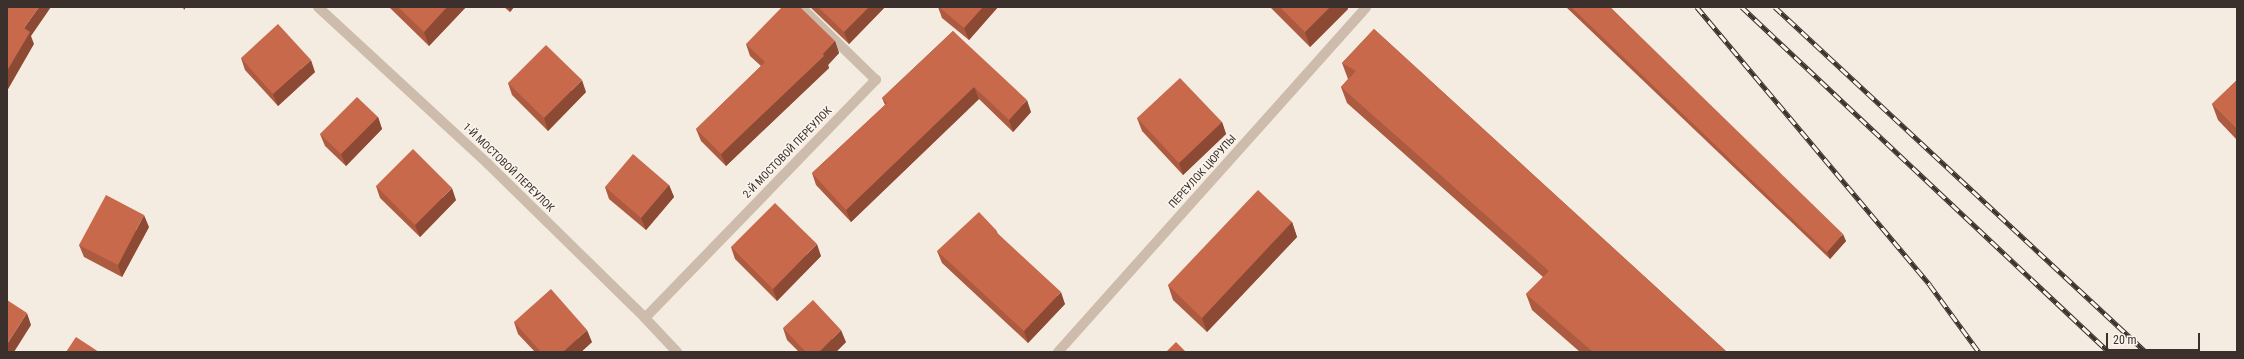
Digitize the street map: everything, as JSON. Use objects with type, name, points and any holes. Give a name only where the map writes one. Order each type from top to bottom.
[{"type":"street","name":"1-Й МОСТОВОЙ ПЕРЕУЛОК","points":[[318,7],[488,164],[645,318],[677,352]]},
{"type":"street","name":"2-Й МОСТОВОЙ ПЕРЕУЛОК","points":[[645,318],[876,80],[801,7]]},
{"type":"street","name":"ПЕРЕУЛОК ЦЮРУПЫ","points":[[1058,352],[1366,7]]},
{"type":"building","points":[[7,7],[39,7],[24,28],[30,32],[7,71]]},
{"type":"building","points":[[398,7],[447,7],[424,32]]},
{"type":"building","points":[[782,7],[800,7],[835,41],[823,54],[824,56],[721,154],[696,129],[765,62],[746,44]]},
{"type":"building","points":[[818,7],[869,7],[844,32]]},
{"type":"building","points":[[939,7],[983,7],[964,28]]},
{"type":"building","points":[[1280,7],[1330,7],[1305,32]]},
{"type":"building","points":[[1571,7],[1610,7],[1843,234],[1827,252]]},
{"type":"building","points":[[278,24],[311,60],[273,94],[241,58]]},
{"type":"building","points":[[1374,29],[1727,352],[1593,352],[1526,294],[1549,271],[1341,87],[1356,71],[1342,63]]},
{"type":"building","points":[[953,31],[1027,100],[1009,120],[974,87],[846,210],[812,173],[887,103],[882,98]]},
{"type":"building","points":[[546,45],[582,80],[544,118],[508,83]]},
{"type":"building","points":[[1180,78],[1222,122],[1179,163],[1137,118]]},
{"type":"building","points":[[2237,80],[2237,129],[2212,104]]},
{"type":"building","points":[[357,97],[378,117],[341,154],[320,134]]},
{"type":"building","points":[[413,149],[452,188],[415,225],[376,186]]},
{"type":"building","points":[[633,154],[669,185],[641,218],[605,187]]},
{"type":"building","points":[[1258,190],[1292,222],[1202,318],[1168,285]]},
{"type":"building","points":[[106,195],[144,215],[118,265],[79,245]]},
{"type":"building","points":[[775,203],[817,244],[773,289],[731,247]]},
{"type":"building","points":[[979,212],[996,230],[995,231],[1061,292],[1024,331],[937,251]]},
{"type":"building","points":[[551,289],[587,330],[563,352],[541,352],[514,322]]},
{"type":"building","points":[[7,300],[27,313],[7,344]]},
{"type":"building","points":[[813,300],[841,330],[819,352],[806,352],[783,328]]},
{"type":"building","points":[[76,337],[99,352],[66,352]]},
{"type":"building","points":[[1176,342],[1186,352],[1166,352]]},
{"type":"railway","points":[[1697,7],[1930,285],[1979,352]]},
{"type":"railway","points":[[1742,7],[2109,352]]},
{"type":"railway","points":[[1775,7],[2146,352]]}]
